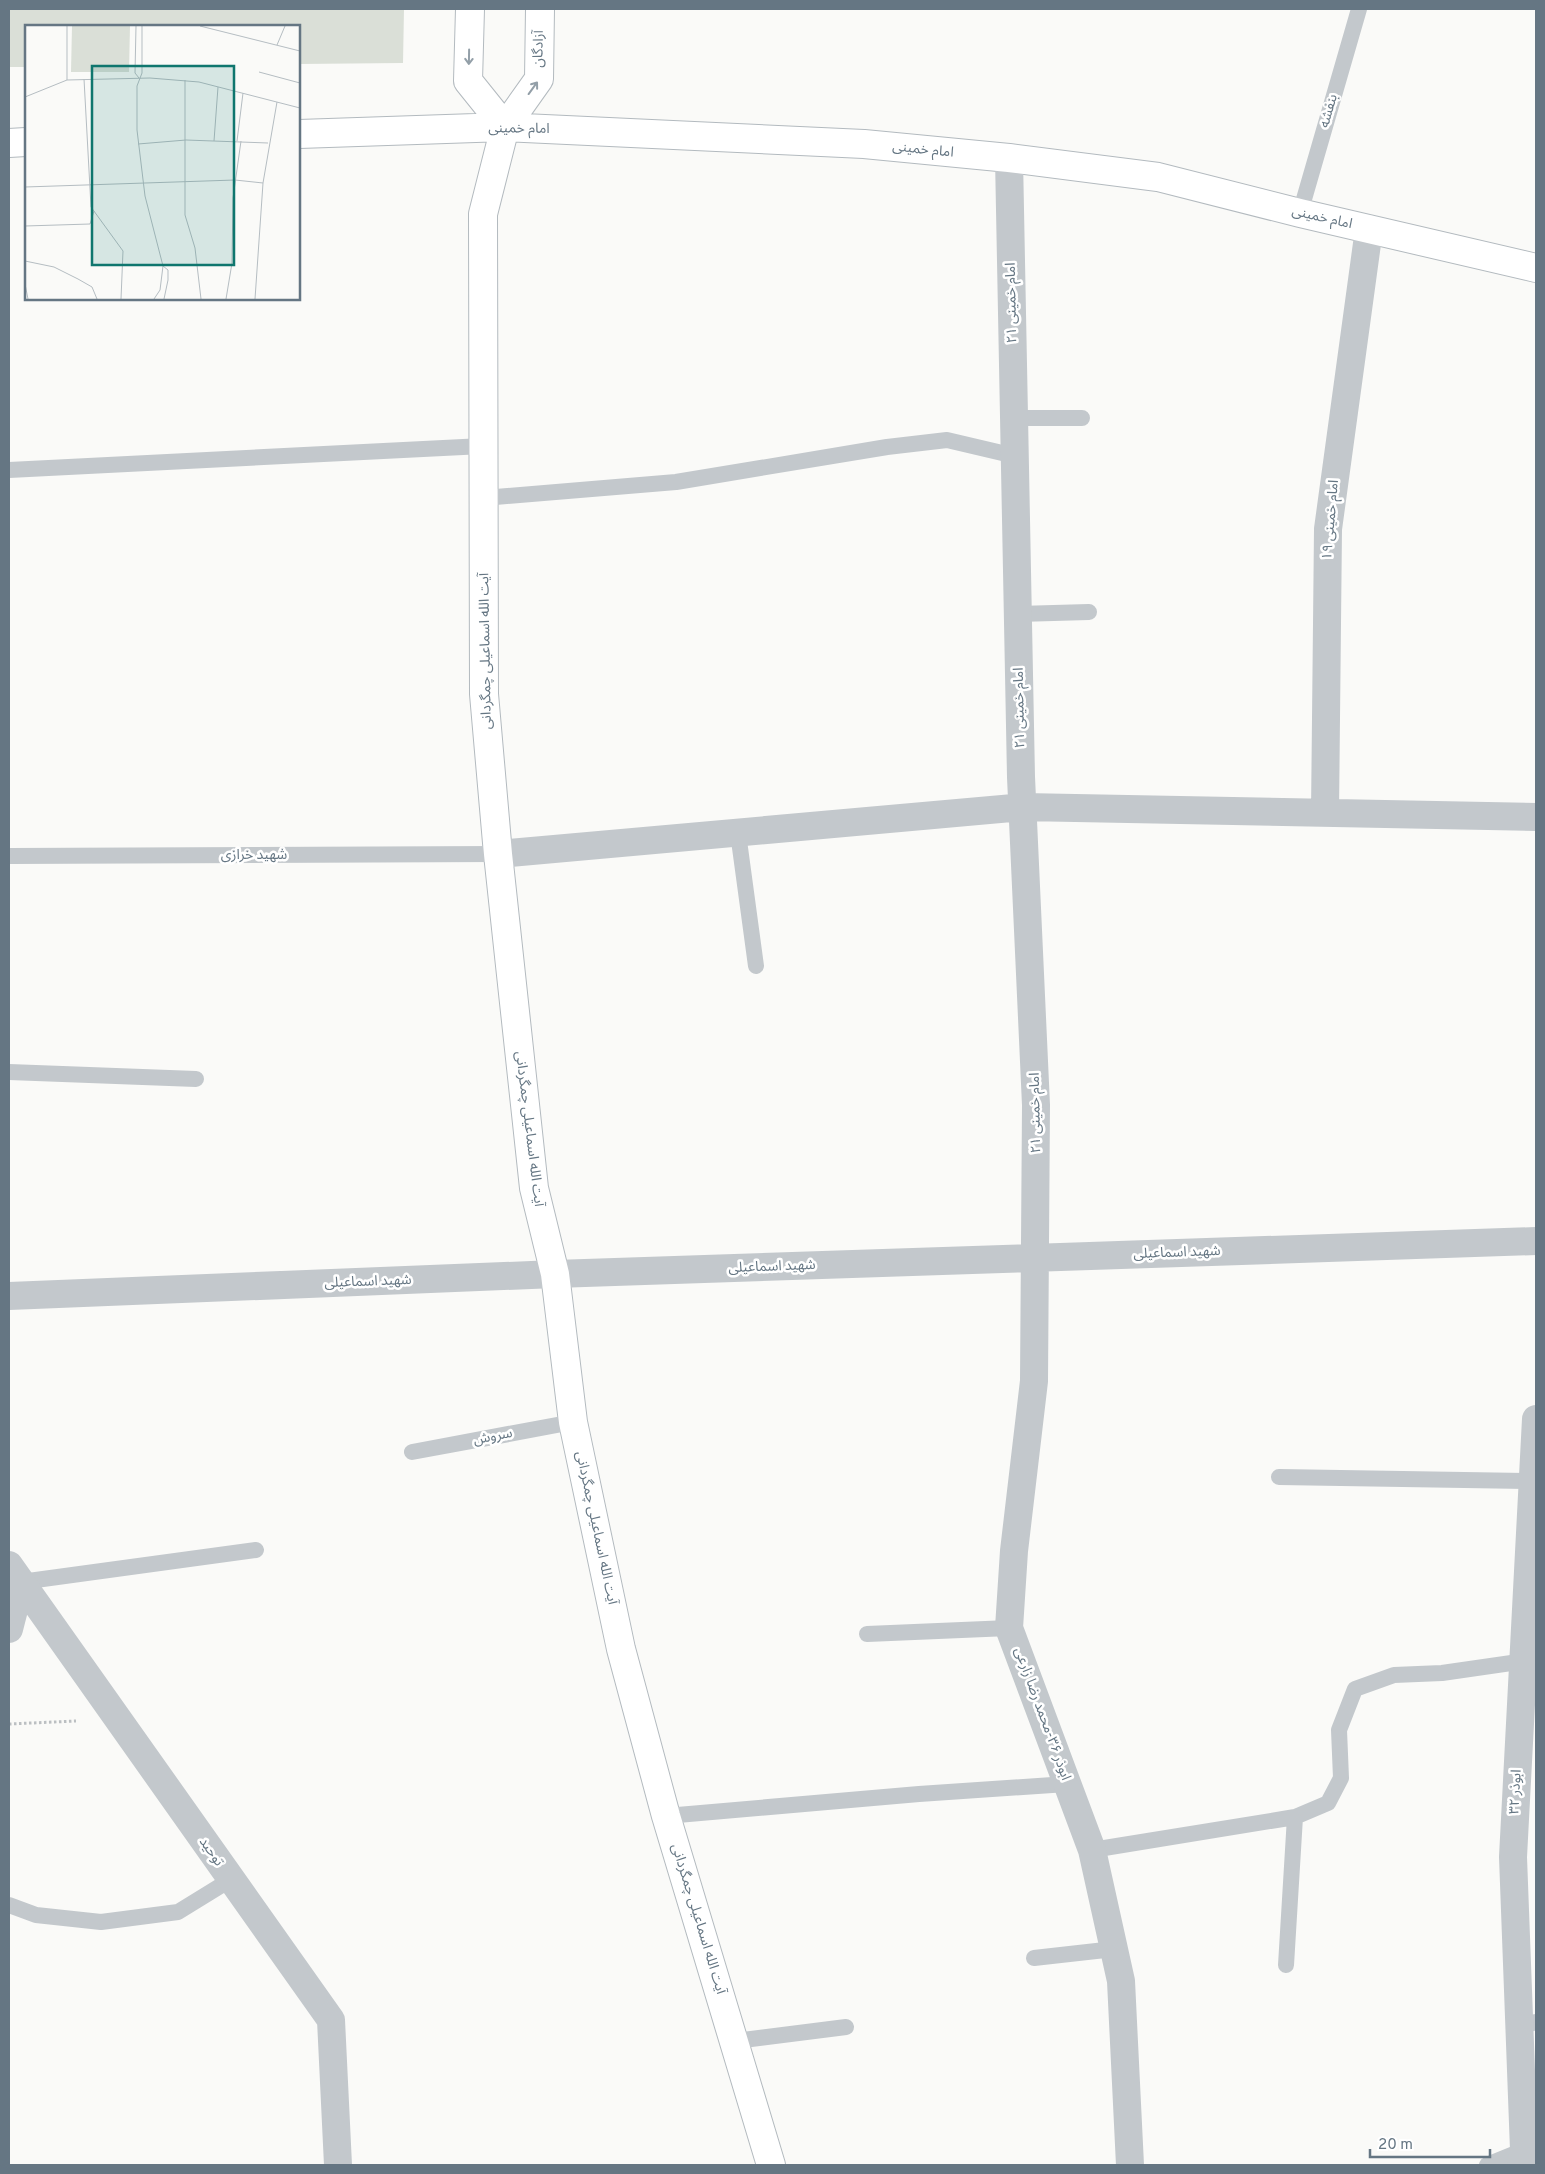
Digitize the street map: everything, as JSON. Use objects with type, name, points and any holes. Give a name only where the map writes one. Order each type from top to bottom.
[{"type":"main road","points":[[470,9],[468,81],[504,127]]},
{"type":"main road","name":"آزادگان","points":[[504,127],[539,79],[540,9]]},
{"type":"main road","name":"امام خمینی","points":[[300,134],[504,127],[864,144],[1009,158],[1158,177],[1300,213],[1536,268]]},
{"type":"main road","name":"آیت الله اسماعیلی چمگردانی","points":[[504,127],[482,214],[484,694],[498,854],[534,1188],[555,1274],[573,1422],[621,1649],[666,1816],[771,2165]]},
{"type":"main road","points":[[9,143],[25,142]]},
{"type":"street","name":"امام خمینی ۲۱","points":[[1009,158],[1023,807],[1036,1105],[1036,1258]]},
{"type":"street","name":"امام خمینی ۱۹","points":[[1325,813],[1328,529],[1369,229]]},
{"type":"street","points":[[498,854],[1023,807],[1536,817]]},
{"type":"street","name":"شهید اسماعیلی","points":[[9,1296],[555,1274],[1536,1241]]},
{"type":"street","name":"ابوذر ۳۶-محمد رضا زارعی","points":[[1036,1258],[1034,1381],[1014,1551],[1009,1628],[1092,1850],[1121,1982],[1130,2165]]},
{"type":"street","name":"ابوذر ۳۲","points":[[1522,2157],[1528,2025],[1512,1857],[1529,1660],[1532,1482],[1536,1419]]},
{"type":"street","points":[[9,1629],[15,1573]]},
{"type":"street","name":"توحید","points":[[15,1573],[230,1880],[331,2020],[338,2165]]},
{"type":"lane","name":"بنفشه","points":[[1300,213],[1359,9]]},
{"type":"lane","points":[[1014,418],[1082,418]]},
{"type":"lane","points":[[484,498],[676,482],[887,447],[947,440],[1015,456]]},
{"type":"lane","points":[[9,470],[483,446]]},
{"type":"lane","points":[[1018,614],[1089,612]]},
{"type":"lane","points":[[738,833],[756,966]]},
{"type":"lane","name":"شهید خرازی","points":[[9,856],[498,854]]},
{"type":"lane","points":[[9,1072],[196,1079]]},
{"type":"lane","name":"سروش","points":[[412,1452],[573,1422]]},
{"type":"lane","points":[[1279,1477],[1532,1482]]},
{"type":"lane","points":[[15,1573],[256,1550]]},
{"type":"lane","points":[[867,1634],[1009,1628]]},
{"type":"lane","points":[[1092,1850],[1295,1817],[1328,1803],[1341,1778],[1339,1730],[1355,1689],[1394,1675],[1442,1673],[1529,1660]]},
{"type":"lane","points":[[666,1816],[919,1794],[1068,1784]]},
{"type":"lane","points":[[1286,1965],[1295,1817]]},
{"type":"lane","points":[[9,1906],[36,1915],[101,1922],[178,1912],[230,1880]]},
{"type":"lane","points":[[1034,1958],[1114,1949]]},
{"type":"lane","points":[[735,2041],[846,2027]]},
{"type":"lane","points":[[1487,2165],[1522,2157]]},
{"type":"path","points":[[9,1724],[118,1719]]},
{"type":"shaded area","points":[[9,9],[404,9],[403,63],[300,64],[300,25],[25,25],[25,67],[9,67]]}]
